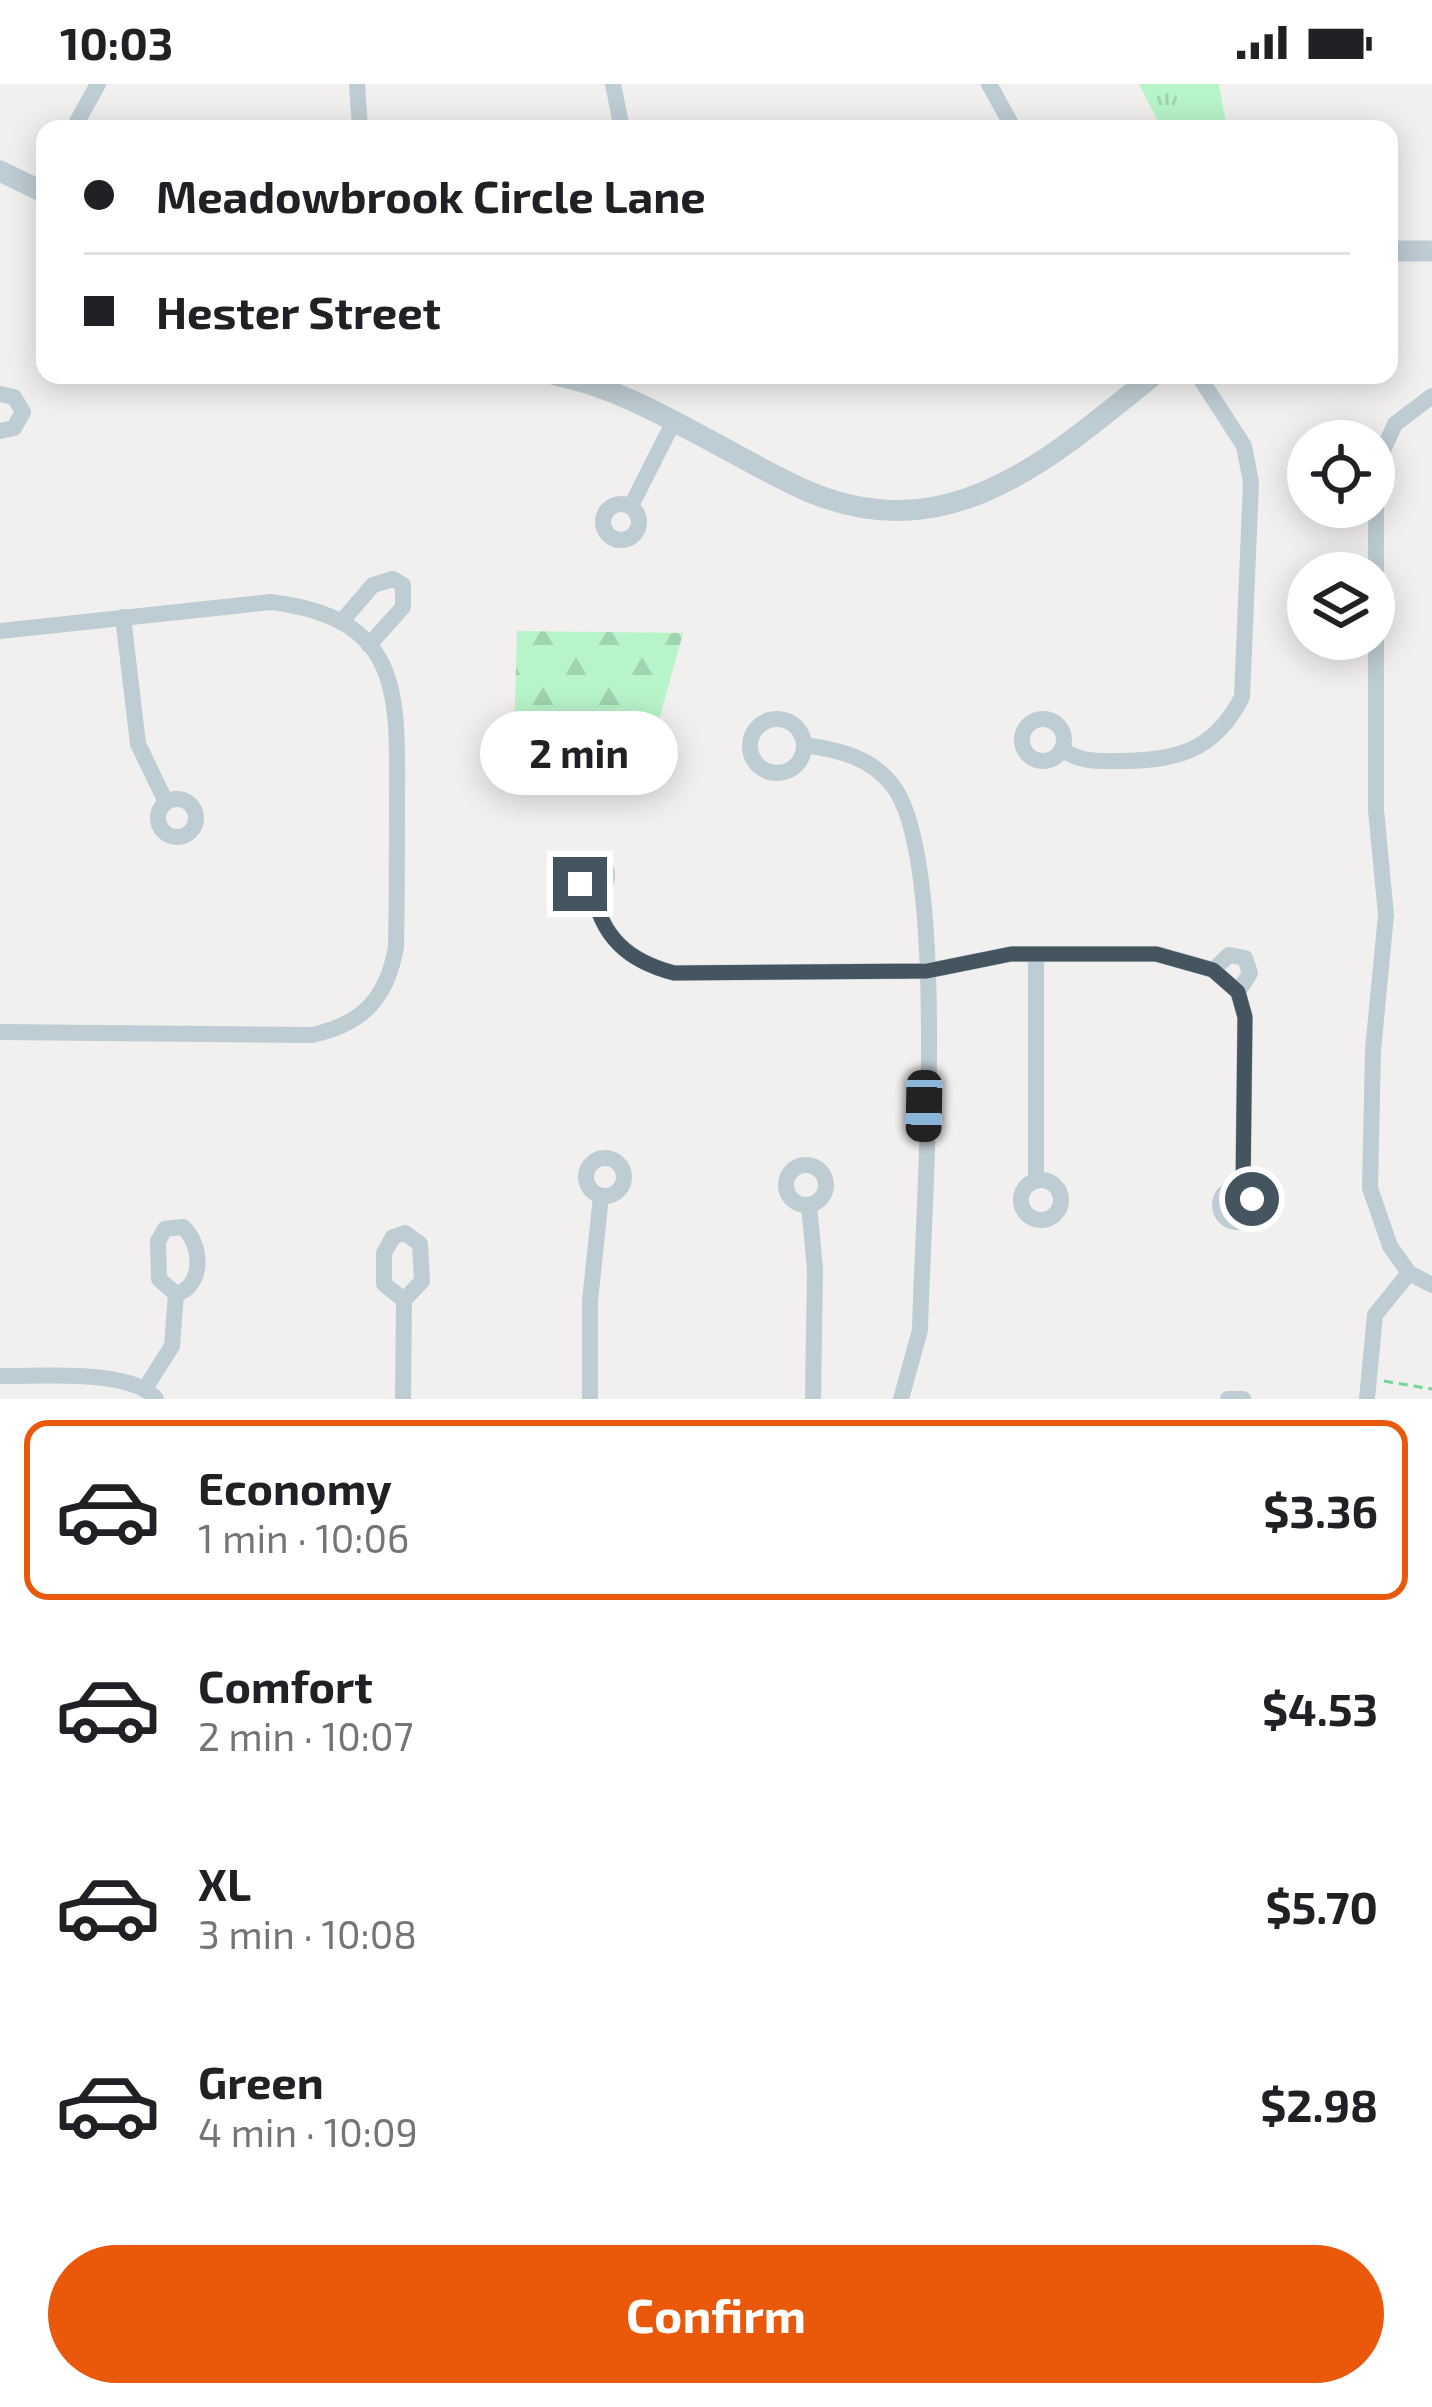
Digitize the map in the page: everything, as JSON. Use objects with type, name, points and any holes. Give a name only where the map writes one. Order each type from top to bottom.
[{"type":"street","points":[[78,120],[98,84]]},
{"type":"street","points":[[357,84],[359,120]]},
{"type":"street","points":[[613,84],[620,120]]},
{"type":"street","points":[[989,84],[1009,120]]},
{"type":"street","points":[[0,171],[36,184]]},
{"type":"street","points":[[1398,251],[1432,251]]},
{"type":"street","points":[[587,384],[674,421],[814,494],[885,509],[933,506],[1011,483],[1142,384]]},
{"type":"street","points":[[1062,749],[1097,761],[1164,761],[1185,755],[1227,726],[1242,697],[1251,482],[1244,446],[1204,384]]},
{"type":"street","points":[[0,394],[14,397],[23,412],[14,428],[0,431]]},
{"type":"street","points":[[1395,424],[1432,396]]},
{"type":"street","points":[[632,506],[674,421]]},
{"type":"street","points":[[1375,528],[1376,787],[1386,934],[1373,1050],[1370,1189],[1379,1226],[1409,1273],[1432,1285]]},
{"type":"street","points":[[342,621],[374,586],[394,579],[403,585],[403,607],[369,645]]},
{"type":"street","points":[[0,631],[272,602],[342,621],[382,662],[398,706],[396,946],[387,985],[361,1018],[312,1035],[0,1032]]},
{"type":"street","points":[[123,617],[138,744],[165,800]]},
{"type":"street","points":[[805,746],[860,758],[896,789],[925,886],[920,1330],[901,1399]]},
{"type":"street","points":[[593,890],[597,910],[613,940],[634,958],[674,973],[927,971],[1036,954],[1156,954],[1213,970],[1238,992],[1245,1017],[1243,1187]]},
{"type":"street","points":[[1036,954],[1036,1181]]},
{"type":"street","points":[[1213,970],[1229,956],[1245,958],[1250,973],[1238,992]]},
{"type":"street","points":[[590,1399],[594,1244],[602,1196]]},
{"type":"street","points":[[809,1205],[814,1269],[813,1399]]},
{"type":"street","points":[[1367,1399],[1375,1315],[1409,1273]]},
{"type":"street","points":[[0,1376],[104,1379],[151,1393],[172,1346],[176,1294]]},
{"type":"street","points":[[403,1399],[404,1300]]},
{"type":"street","points":[[1228,1399],[1243,1399]]},
{"type":"path","points":[[1383,1381],[1432,1389]]},
{"type":"green space","points":[[1139,84],[1219,84],[1225,120],[1157,120]]},
{"type":"green space","points":[[517,631],[683,633],[645,771],[513,772]]},
{"type":"route","points":[[580,884],[593,890],[597,910],[613,940],[634,958],[674,973],[946,970],[1011,954],[1156,954],[1199,962],[1238,992],[1245,1017],[1243,1187],[1252,1199]]}]
